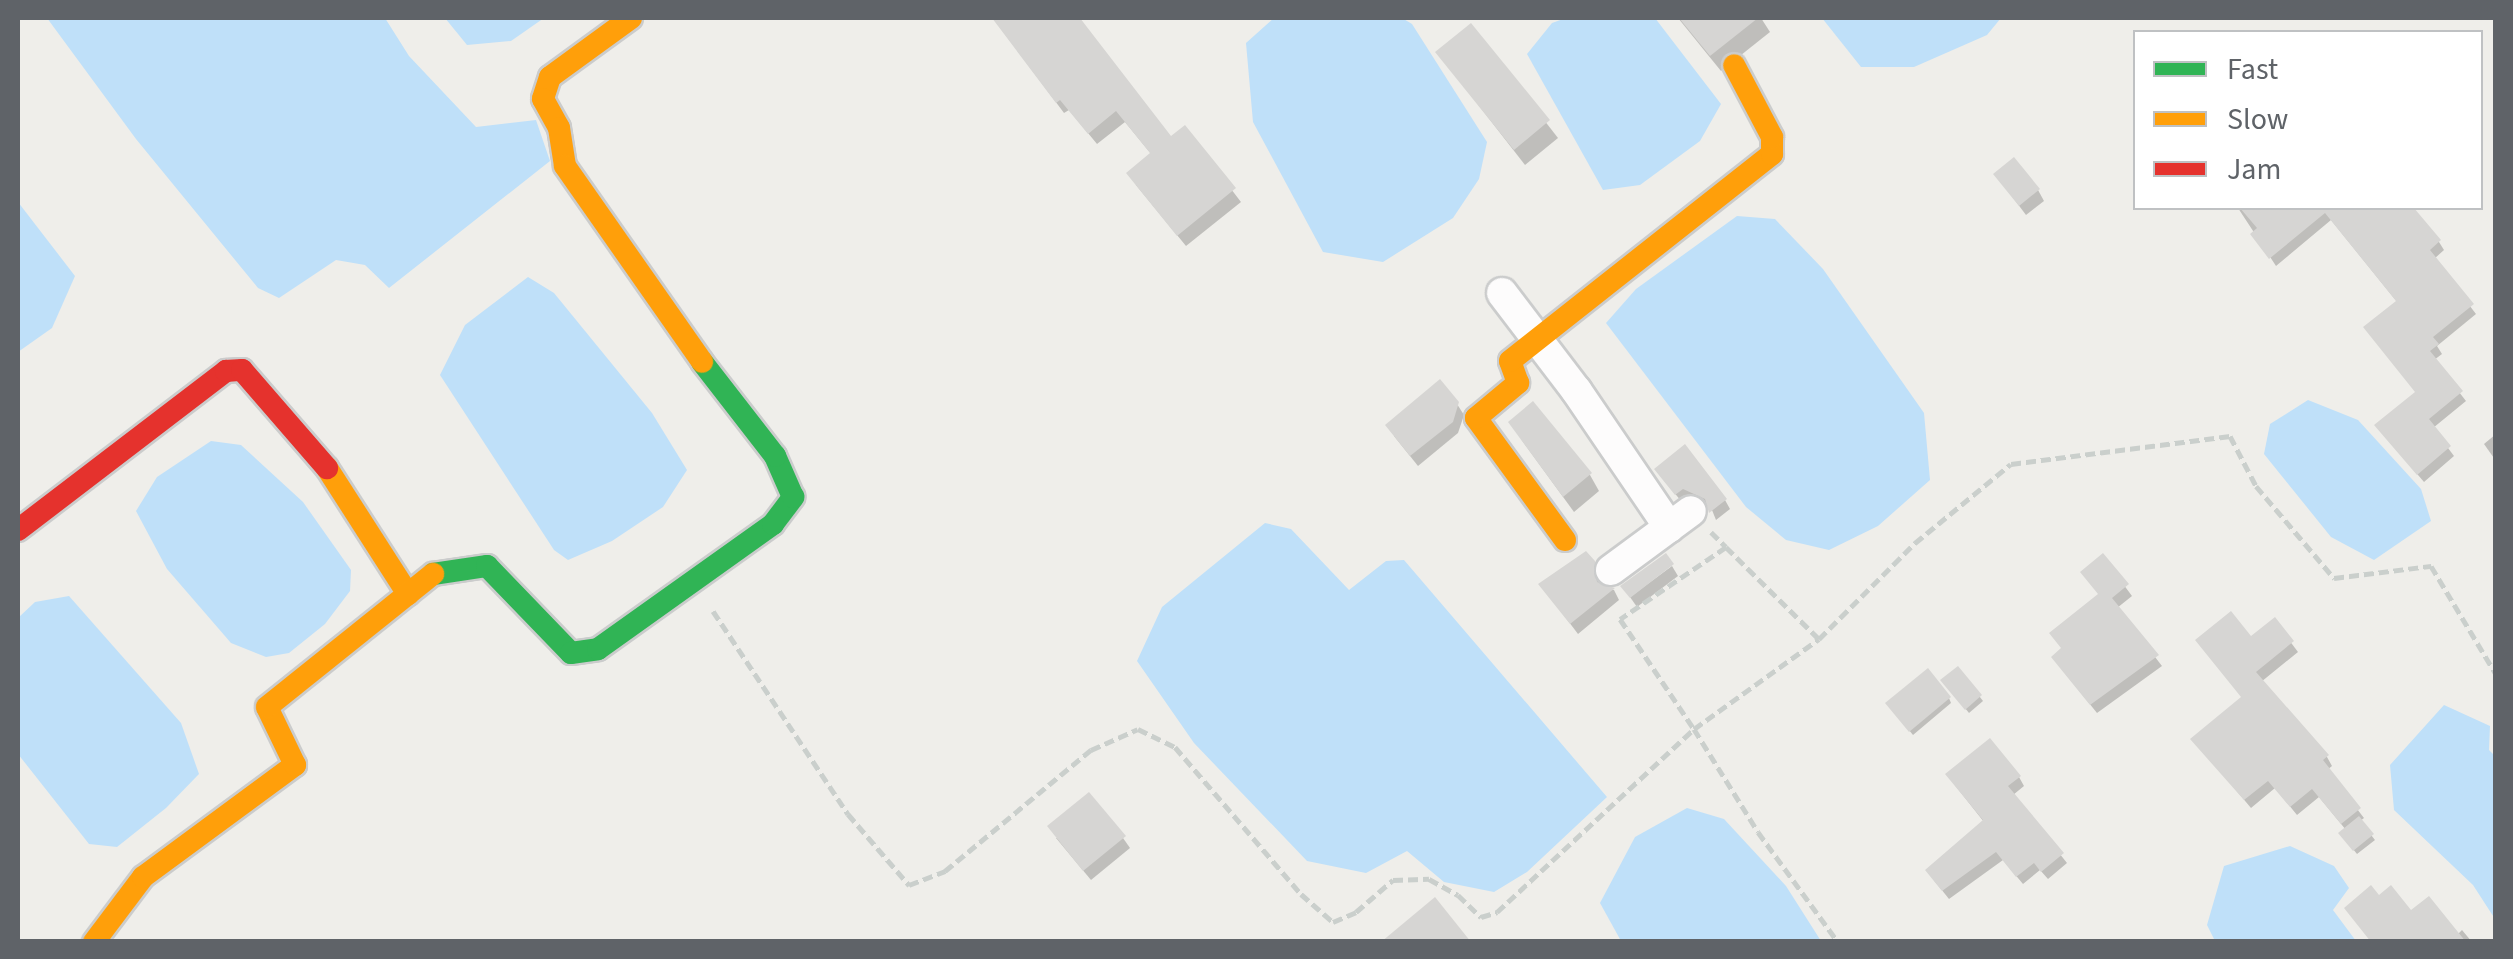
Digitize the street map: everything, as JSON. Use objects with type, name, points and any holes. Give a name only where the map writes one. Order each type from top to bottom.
[{"type":"street","points":[[94,942],[143,877],[295,765],[288,741],[266,707],[437,572],[487,566],[571,652],[598,649],[773,524],[793,498],[775,456],[684,339],[565,166],[559,128],[542,98],[550,77],[631,18]]},
{"type":"street","points":[[1565,540],[1476,418],[1518,383],[1510,361],[1666,242],[1772,154],[1772,137],[1734,65]]},
{"type":"street","points":[[1502,293],[1680,519],[1612,570]]},
{"type":"street","points":[[18,530],[226,371],[242,370],[327,468],[408,594]]},
{"type":"path","points":[[694,581],[848,814],[909,885],[946,871],[1091,750],[1138,729],[1175,747],[1300,894],[1334,922],[1356,912],[1393,880],[1429,879],[1481,917],[1497,912],[1694,729],[1820,639],[1915,542],[2011,464],[2230,436],[2256,486],[2334,578],[2431,566],[2496,674]]},
{"type":"path","points":[[1680,519],[1726,548],[1820,639]]},
{"type":"path","points":[[1726,548],[1620,619],[1758,832],[1838,942]]},
{"type":"water","points":[[47,18],[385,18],[409,56],[476,127],[536,120],[550,161],[389,288],[365,265],[336,260],[279,298],[258,288],[136,139]]},
{"type":"water","points":[[445,18],[544,18],[511,41],[467,45]]},
{"type":"water","points":[[1274,18],[1402,18],[1412,24],[1487,142],[1479,179],[1453,218],[1383,262],[1323,252],[1253,122],[1246,43]]},
{"type":"water","points":[[1566,18],[1655,18],[1721,104],[1700,141],[1640,185],[1603,190],[1527,54],[1552,23]]},
{"type":"water","points":[[1822,18],[2001,18],[1987,35],[1914,67],[1861,67]]},
{"type":"water","points":[[18,202],[75,276],[52,328],[18,352]]},
{"type":"water","points":[[1737,216],[1775,219],[1823,269],[1924,413],[1930,480],[1878,526],[1829,550],[1786,540],[1746,507],[1606,323],[1636,289]]},
{"type":"water","points":[[528,277],[554,293],[652,413],[687,470],[663,507],[612,541],[568,560],[554,550],[440,375],[465,325]]},
{"type":"water","points":[[2308,400],[2358,420],[2421,489],[2431,521],[2374,560],[2331,537],[2264,454],[2270,424]]},
{"type":"water","points":[[211,441],[241,445],[303,502],[351,570],[350,591],[325,624],[289,653],[266,657],[231,643],[167,569],[136,511],[157,477]]},
{"type":"water","points":[[1265,523],[1291,529],[1349,590],[1386,561],[1404,560],[1607,797],[1527,872],[1494,892],[1444,882],[1407,851],[1366,873],[1307,861],[1194,743],[1137,661],[1162,607]]},
{"type":"water","points":[[69,596],[181,723],[199,774],[166,808],[117,847],[89,844],[18,754],[18,618],[35,602]]},
{"type":"water","points":[[2444,705],[2490,726],[2489,750],[2496,757],[2495,919],[2473,885],[2394,810],[2390,765]]},
{"type":"water","points":[[1687,808],[1724,819],[1786,886],[1821,941],[1621,941],[1600,903],[1635,837]]},
{"type":"water","points":[[2290,846],[2334,866],[2349,888],[2333,910],[2356,941],[2215,941],[2207,925],[2224,866]]},
{"type":"building","points":[[992,18],[1080,18],[1171,136],[1185,125],[1236,188],[1177,236],[1126,173],[1150,153],[1116,111],[1088,134],[1060,100],[1056,103]]},
{"type":"building","points":[[1679,18],[1758,18],[1710,56]]},
{"type":"building","points":[[1471,23],[1550,120],[1514,150],[1435,52]]},
{"type":"building","points":[[2014,157],[2040,189],[2019,206],[1993,174]]},
{"type":"building","points":[[2242,210],[2416,210],[2441,240],[2430,250],[2474,304],[2433,337],[2439,344],[2430,351],[2463,391],[2429,419],[2451,446],[2417,475],[2374,425],[2415,392],[2363,327],[2396,301],[2325,213],[2269,259],[2250,234],[2257,228]]},
{"type":"building","points":[[1440,379],[1459,402],[1453,422],[1410,456],[1385,425]]},
{"type":"building","points":[[1533,401],[1592,473],[1563,497],[1508,422]]},
{"type":"building","points":[[1685,444],[1727,499],[1709,513],[1705,499],[1683,489],[1675,495],[1654,469]]},
{"type":"building","points":[[1586,551],[1595,561],[1597,582],[1615,588],[1570,624],[1538,584]]},
{"type":"building","points":[[1666,553],[1674,564],[1630,598],[1620,586]]},
{"type":"building","points":[[2103,553],[2129,584],[2112,598],[2159,655],[2090,705],[2051,657],[2061,648],[2049,633],[2098,594],[2080,572]]},
{"type":"building","points":[[2231,611],[2251,636],[2275,617],[2294,641],[2256,672],[2329,755],[2323,760],[2361,808],[2341,824],[2312,789],[2290,807],[2268,781],[2244,800],[2190,739],[2241,697],[2195,640]]},
{"type":"building","points":[[1958,666],[1982,695],[1965,710],[1940,680]]},
{"type":"building","points":[[1928,668],[1951,697],[1909,732],[1885,703]]},
{"type":"building","points":[[1990,738],[2021,776],[2008,786],[2064,853],[2041,872],[2034,863],[2016,877],[1996,852],[1942,891],[1925,870],[1983,820],[1945,774]]},
{"type":"building","points":[[1089,792],[1126,836],[1083,871],[1047,826]]},
{"type":"building","points":[[2359,816],[2374,834],[2353,851],[2338,833]]},
{"type":"building","points":[[2371,885],[2379,895],[2391,885],[2411,910],[2429,896],[2466,942],[2371,942],[2344,908]]},
{"type":"building","points":[[1435,897],[1471,942],[1381,942]]},
{"type":"traffic: fast","points":[[433,574],[487,566],[571,653],[598,649],[773,524],[793,497],[775,456],[702,362]]},
{"type":"traffic: slow","points":[[631,18],[550,77],[543,99],[559,128],[565,166],[702,362]]},
{"type":"traffic: slow","points":[[1565,540],[1476,418],[1518,383],[1510,361],[1772,154],[1772,137],[1734,65]]},
{"type":"traffic: slow","points":[[327,468],[408,594]]},
{"type":"traffic: slow","points":[[94,942],[143,877],[295,765],[267,707],[433,574]]},
{"type":"traffic: jam","points":[[18,530],[226,371],[242,370],[327,468]]}]
